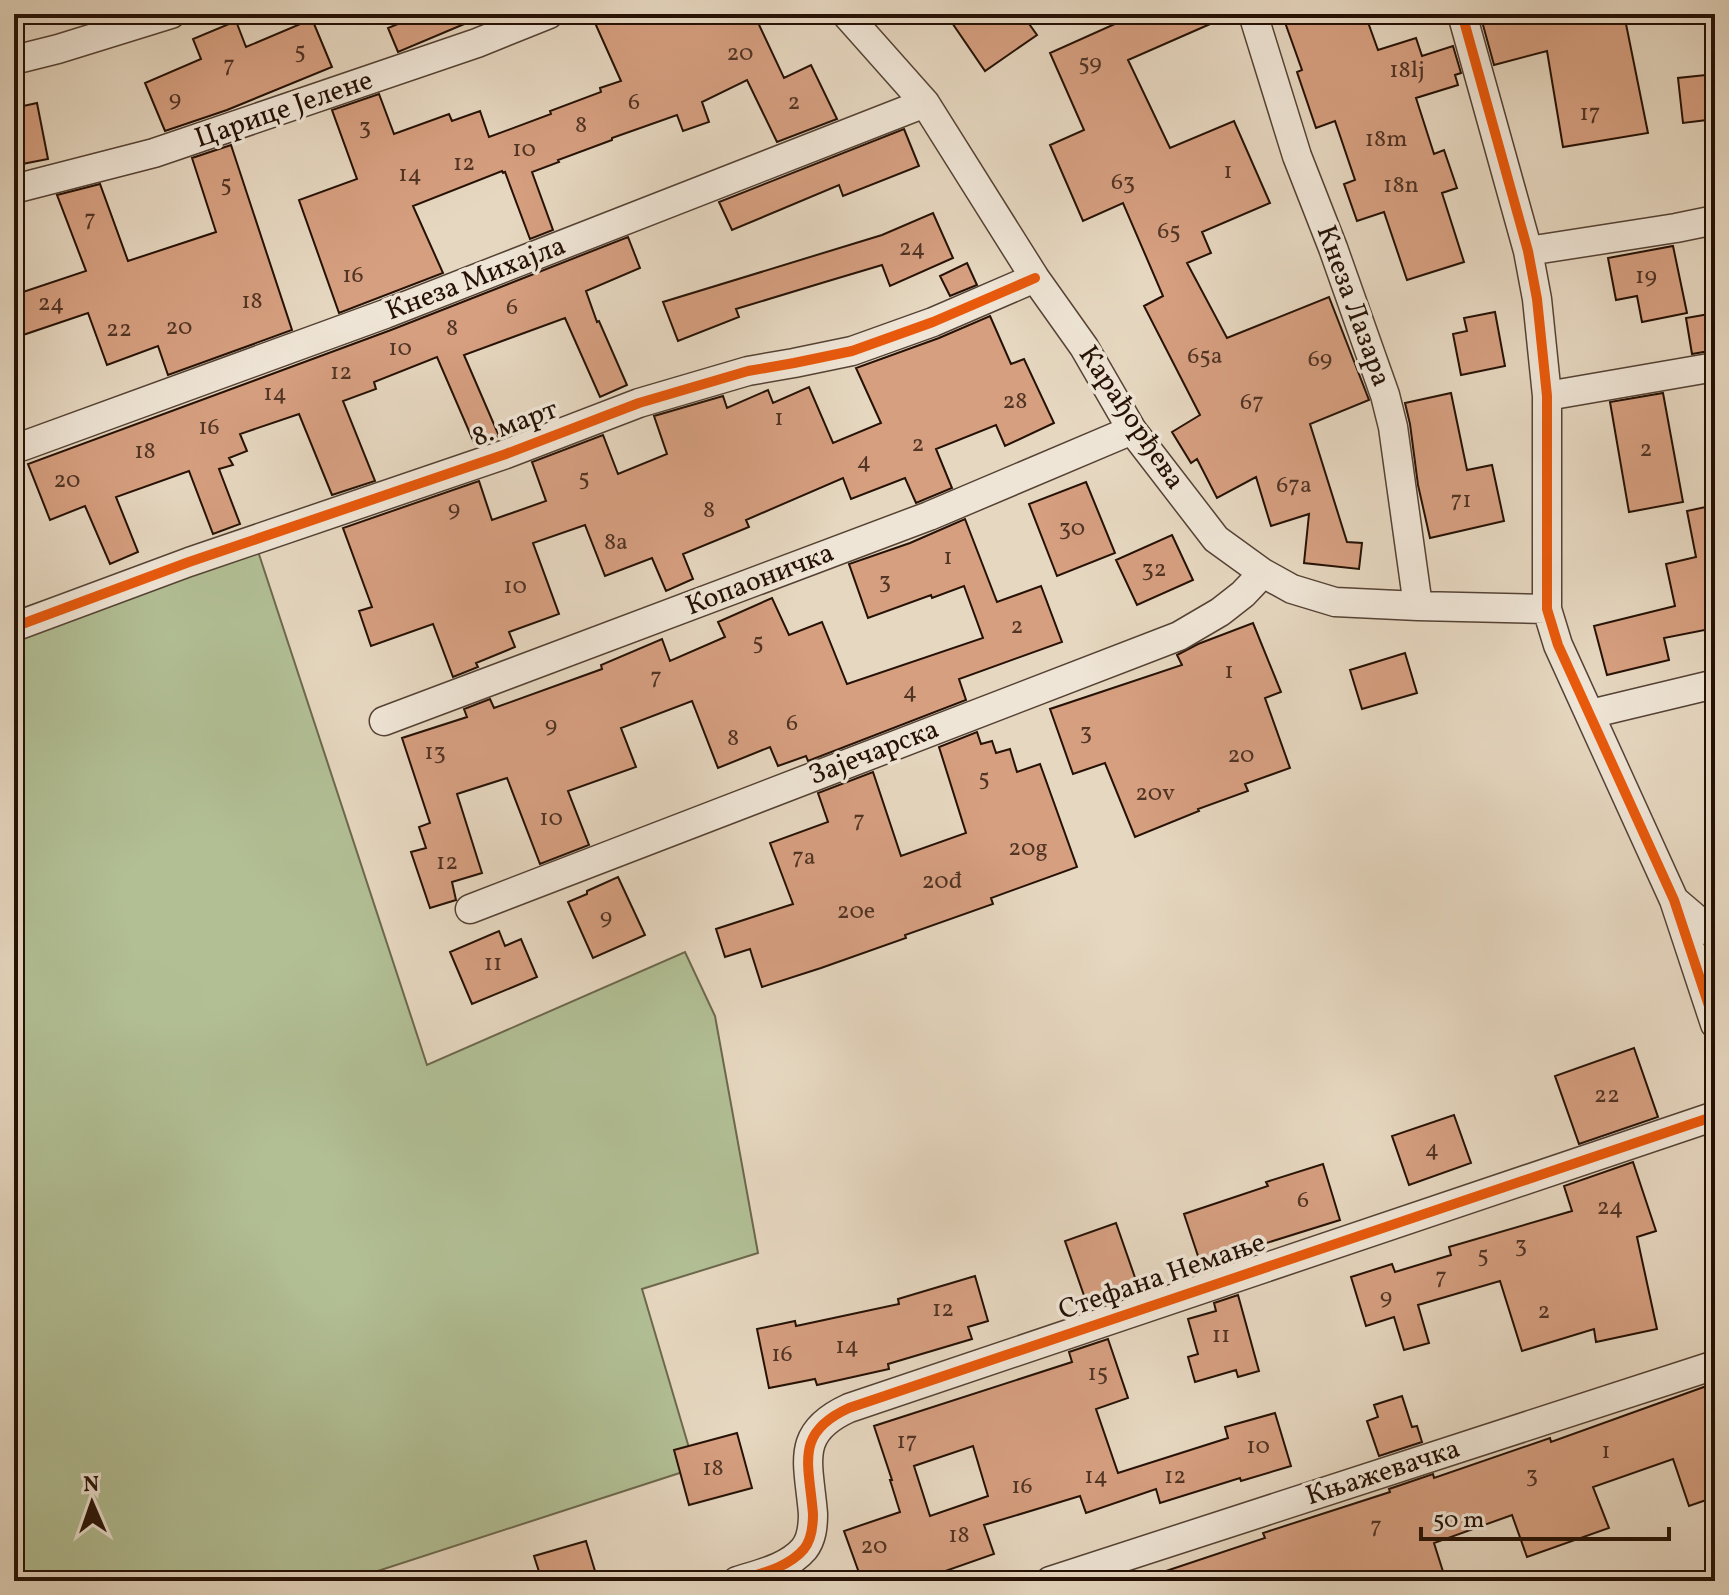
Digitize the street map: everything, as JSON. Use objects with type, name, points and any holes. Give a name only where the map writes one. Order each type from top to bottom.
[{"type":"street","points":[[14,60],[171,14]]},
{"type":"street","name":"Царице Јелене","points":[[14,189],[154,153],[477,43],[549,14]]},
{"type":"street","name":"Карађорђева","points":[[846,14],[925,103],[1035,278],[1084,347],[1132,430],[1216,539],[1263,573],[1292,589],[1335,602],[1547,609]]},
{"type":"street","name":"Кнеза Лазара","points":[[1253,14],[1297,156],[1385,395],[1393,427],[1418,606]]},
{"type":"street","points":[[1462,14],[1528,251],[1539,313],[1547,396],[1547,609],[1558,645],[1674,900],[1715,1024]]},
{"type":"street","name":"Кнеза Михајла","points":[[23,446],[385,314],[925,103]]},
{"type":"street","points":[[1528,251],[1715,220]]},
{"type":"street","name":"8. март","points":[[14,627],[189,562],[506,454],[639,403],[748,371],[852,351],[933,322],[1035,278]]},
{"type":"street","points":[[1547,396],[1715,367]]},
{"type":"street","name":"Копаоничка","points":[[384,721],[929,516],[1132,430]]},
{"type":"street","name":"Зајечарска","points":[[470,909],[1179,636],[1220,612],[1263,573]]},
{"type":"street","points":[[1590,714],[1715,684]]},
{"type":"street","points":[[1674,900],[1715,935]]},
{"type":"street","name":"Стефана Немање","points":[[737,1581],[773,1569],[804,1548],[812,1533],[813,1522],[808,1457],[810,1443],[816,1430],[829,1417],[1715,1116]]},
{"type":"street","name":"Књажевачка","points":[[1050,1581],[1715,1365]]},
{"type":"green space","points":[[251,530],[427,1065],[685,952],[715,1016],[758,1253],[642,1289],[695,1468],[347,1581],[14,1581],[14,611]]},
{"type":"building","points":[[422,14],[488,14],[398,52],[388,28]]},
{"type":"building","points":[[591,14],[754,14],[784,78],[811,65],[837,119],[777,142],[747,80],[702,102],[709,122],[683,131],[677,115],[532,172],[553,230],[530,239],[502,171],[413,206],[443,273],[339,313],[299,200],[357,179],[332,110],[379,94],[394,134],[449,114],[452,121],[480,111],[489,137],[551,114],[550,111],[621,81]]},
{"type":"building","points":[[946,14],[1022,14],[1037,35],[985,71]]},
{"type":"building","points":[[1137,14],[1233,14],[1128,60],[1170,148],[1234,121],[1270,203],[1202,232],[1211,253],[1187,263],[1227,338],[1329,297],[1369,400],[1310,424],[1347,542],[1362,543],[1359,569],[1304,563],[1309,514],[1271,526],[1256,477],[1217,498],[1197,459],[1191,463],[1172,432],[1200,415],[1144,306],[1163,296],[1123,203],[1083,221],[1050,145],[1084,130],[1050,53]]},
{"type":"building","points":[[1282,14],[1365,14],[1378,50],[1416,38],[1422,56],[1453,46],[1461,73],[1455,75],[1458,85],[1416,98],[1434,154],[1444,150],[1457,188],[1442,193],[1464,262],[1407,280],[1384,212],[1357,221],[1344,184],[1355,180],[1335,121],[1316,128],[1297,72],[1302,70]]},
{"type":"building","points":[[1480,14],[1624,14],[1648,133],[1563,147],[1547,51],[1494,65]]},
{"type":"building","points":[[312,19],[332,67],[227,110],[165,131],[145,83],[201,59],[193,39],[236,21],[246,47]]},
{"type":"building","points":[[1715,74],[1715,119],[1683,123],[1678,78]]},
{"type":"building","points":[[37,103],[48,159],[17,165],[14,108]]},
{"type":"building","points":[[904,129],[919,166],[843,196],[839,185],[732,230],[719,202]]},
{"type":"building","points":[[231,145],[292,330],[168,375],[158,346],[107,365],[88,313],[14,338],[14,295],[86,271],[57,195],[100,184],[128,261],[216,232],[192,158]]},
{"type":"building","points":[[933,213],[953,258],[890,286],[882,265],[825,282],[736,309],[739,317],[678,341],[663,302],[882,235]]},
{"type":"building","points":[[628,237],[640,268],[586,291],[627,385],[600,397],[565,318],[464,355],[499,436],[475,445],[437,357],[374,382],[376,389],[343,401],[375,481],[332,495],[299,414],[240,434],[247,451],[229,458],[233,465],[219,469],[240,524],[213,534],[189,471],[116,497],[138,552],[110,564],[85,506],[50,520],[28,464],[391,330]]},
{"type":"building","points":[[1673,246],[1687,313],[1642,322],[1637,296],[1616,300],[1608,258]]},
{"type":"building","points":[[967,263],[977,285],[950,296],[940,276]]},
{"type":"building","points":[[1495,312],[1505,366],[1461,375],[1453,334],[1467,331],[1464,318]]},
{"type":"building","points":[[1715,313],[1715,350],[1692,354],[1686,318]]},
{"type":"building","points":[[990,316],[1011,364],[1024,359],[1054,423],[1005,446],[996,425],[936,449],[952,488],[916,503],[905,478],[851,499],[843,478],[746,520],[749,527],[683,554],[693,579],[666,591],[652,558],[605,576],[585,525],[533,543],[559,614],[509,632],[515,647],[476,663],[478,667],[453,677],[433,624],[371,646],[359,611],[372,607],[343,528],[479,481],[492,520],[546,501],[532,462],[603,435],[618,474],[667,454],[654,416],[723,396],[727,408],[768,390],[773,403],[809,387],[833,443],[881,423],[856,368]]},
{"type":"building","points":[[1451,393],[1467,470],[1492,465],[1504,521],[1430,538],[1405,403]]},
{"type":"building","points":[[1663,393],[1683,502],[1629,512],[1610,402]]},
{"type":"building","points":[[1086,482],[1115,553],[1057,576],[1029,504]]},
{"type":"building","points":[[1715,505],[1715,628],[1664,638],[1669,660],[1607,675],[1594,626],[1675,606],[1666,564],[1696,557],[1687,511]]},
{"type":"building","points":[[965,519],[997,602],[1041,586],[1062,642],[959,679],[966,700],[808,761],[806,756],[778,766],[770,747],[718,768],[692,701],[621,728],[636,767],[568,791],[589,845],[540,864],[507,778],[457,794],[482,873],[452,882],[456,900],[430,908],[411,852],[426,848],[419,827],[430,823],[402,738],[467,717],[464,709],[490,699],[494,708],[602,669],[601,665],[662,639],[670,661],[725,637],[718,622],[772,598],[789,635],[822,622],[847,684],[983,638],[964,586],[868,618],[849,564],[910,543]]},
{"type":"building","points":[[1172,535],[1193,580],[1137,605],[1116,560]]},
{"type":"building","points":[[1253,623],[1281,692],[1265,698],[1290,768],[1245,784],[1248,791],[1135,837],[1105,763],[1073,774],[1050,709],[1182,665],[1177,655]]},
{"type":"building","points":[[1405,653],[1417,693],[1362,709],[1350,670]]},
{"type":"building","points":[[977,732],[981,744],[992,741],[996,753],[1010,749],[1017,772],[1040,764],[1077,867],[991,898],[993,904],[905,935],[906,938],[762,987],[750,949],[725,957],[716,929],[793,904],[770,843],[828,822],[818,793],[873,772],[901,856],[966,833],[939,747]]},
{"type":"building","points":[[618,877],[645,935],[593,958],[568,902]]},
{"type":"building","points":[[499,931],[505,946],[521,939],[537,977],[472,1004],[450,952]]},
{"type":"building","points":[[1634,1048],[1658,1117],[1579,1144],[1555,1076]]},
{"type":"building","points":[[1454,1115],[1471,1163],[1409,1185],[1392,1136]]},
{"type":"building","points":[[1633,1162],[1656,1231],[1637,1237],[1657,1329],[1596,1342],[1594,1329],[1522,1351],[1500,1281],[1418,1305],[1429,1343],[1404,1350],[1394,1317],[1366,1326],[1351,1277],[1392,1264],[1395,1272],[1451,1255],[1449,1247],[1572,1211],[1564,1186]]},
{"type":"building","points":[[1323,1164],[1340,1220],[1241,1251],[1242,1254],[1228,1259],[1229,1262],[1203,1271],[1184,1214]]},
{"type":"building","points":[[1116,1223],[1139,1289],[1088,1307],[1065,1241]]},
{"type":"building","points":[[975,1276],[988,1321],[968,1327],[972,1339],[888,1364],[889,1369],[817,1385],[815,1379],[769,1388],[757,1329],[795,1321],[796,1326],[899,1304],[898,1299]]},
{"type":"building","points":[[1238,1295],[1259,1371],[1238,1377],[1236,1370],[1195,1382],[1188,1357],[1198,1354],[1188,1319],[1216,1311],[1214,1303]]},
{"type":"building","points":[[1108,1339],[1128,1398],[1096,1409],[1118,1473],[1228,1438],[1225,1427],[1275,1413],[1291,1466],[1160,1503],[1156,1489],[1086,1513],[1080,1496],[984,1525],[994,1554],[917,1581],[862,1581],[844,1531],[900,1512],[874,1426],[1072,1362],[1069,1352]],"holes":[[[973,1446],[988,1496],[930,1516],[914,1466]]]},
{"type":"building","points":[[1715,1383],[1715,1497],[1689,1506],[1673,1459],[1593,1487],[1609,1528],[1527,1557],[1512,1515],[1434,1543],[1446,1581],[1151,1581],[1151,1576],[1265,1538],[1263,1533],[1390,1492],[1389,1489],[1433,1474],[1434,1478],[1550,1438],[1551,1442]]},
{"type":"building","points":[[1402,1396],[1412,1427],[1417,1426],[1422,1442],[1379,1456],[1367,1421],[1378,1417],[1374,1405]]},
{"type":"building","points":[[737,1433],[752,1488],[689,1505],[674,1450]]},
{"type":"building","points":[[586,1541],[598,1581],[542,1581],[534,1556]]},
{"type":"cycle path","points":[[1462,14],[1528,251],[1537,299],[1547,396],[1547,609],[1558,645],[1674,900],[1715,1024]]},
{"type":"cycle path","points":[[14,627],[189,562],[506,454],[639,403],[748,371],[852,351],[933,322],[1035,278]]},
{"type":"cycle path","points":[[737,1581],[782,1566],[807,1545],[813,1523],[808,1465],[812,1439],[831,1418],[849,1408],[1715,1116]]}]
